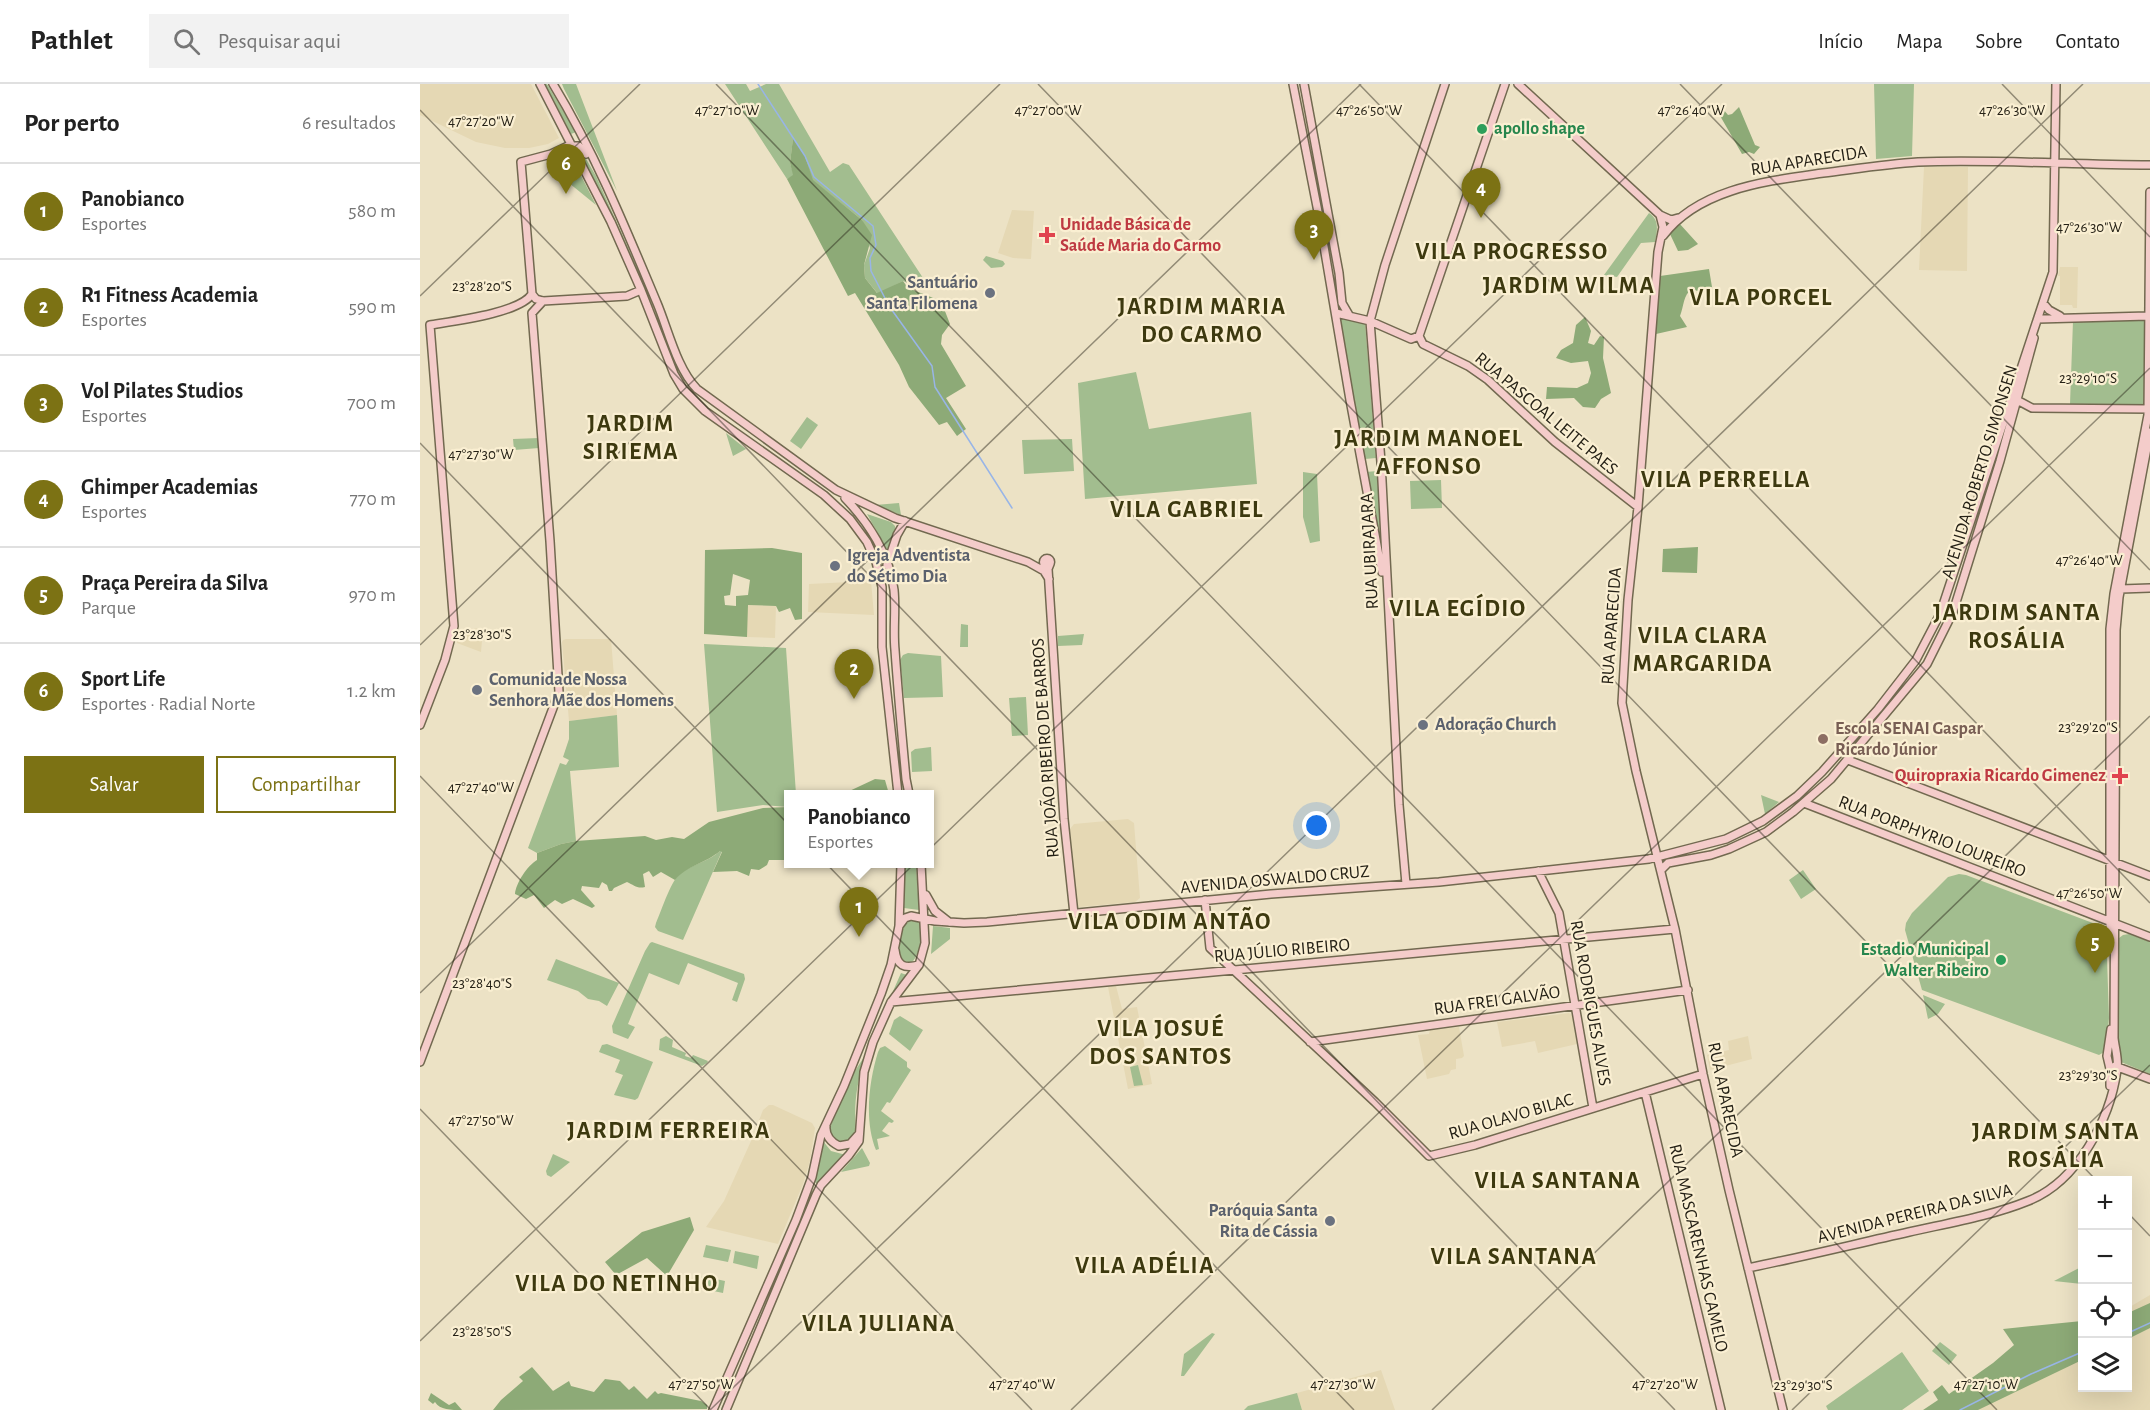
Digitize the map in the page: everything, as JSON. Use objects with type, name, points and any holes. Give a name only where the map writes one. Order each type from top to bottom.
[{"type":"main road","points":[[540,84],[611,222],[674,374],[686,393],[705,411],[824,495],[850,519],[867,542],[876,562],[882,587],[882,647],[897,790]]},
{"type":"main road","points":[[1293,84],[1388,601]]},
{"type":"main road","points":[[1304,84],[1337,262],[1342,303],[1349,315]]},
{"type":"main road","name":"RUA UBIRAJARA","points":[[1406,884],[1399,805],[1370,321],[1385,265],[1445,84]]},
{"type":"main road","points":[[1419,336],[1504,84]]},
{"type":"main road","points":[[1518,84],[1660,215],[1671,220],[1684,215]]},
{"type":"main road","name":"AVENIDA ROBERTO SIMONSEN","points":[[1661,870],[1668,863],[1720,852],[1766,832],[1817,793],[1848,760],[1927,664],[1953,612],[2000,461],[2053,272],[2056,84]]},
{"type":"main road","points":[[555,86],[602,178]]},
{"type":"main road","points":[[561,122],[564,148]]},
{"type":"main road","points":[[602,178],[581,147],[572,145],[551,154],[521,162],[532,294],[536,299],[543,301],[627,296],[641,290],[646,278]]},
{"type":"main road","name":"RUA APARECIDA","points":[[1784,1410],[1703,1074],[1675,929],[1634,763],[1622,704],[1628,600],[1661,238],[1684,215],[1712,199],[1742,187],[1834,172],[1917,162],[2150,165]]},
{"type":"main road","name":"RUA JOÃO RIBEIRO DE BARROS","points":[[602,178],[684,372],[691,383],[704,395],[836,490],[896,518],[1028,562],[1044,571],[1049,579]]},
{"type":"main road","name":"AVENIDA PEREIRA DA SILVA","points":[[1748,1268],[1972,1218],[2030,1201],[2052,1188],[2081,1159],[2092,1142],[2109,1100],[2118,1068],[2114,1038],[2110,629],[2114,594],[2149,409],[2150,192]]},
{"type":"main road","points":[[1660,215],[1663,227],[1661,238]]},
{"type":"main road","points":[[420,725],[445,660],[454,626],[430,326],[512,308],[528,300],[532,294]]},
{"type":"main road","points":[[420,1062],[559,692],[532,313],[543,301]]},
{"type":"main road","points":[[2043,303],[2055,314],[2068,317]]},
{"type":"main road","name":"RUA PASCOAL LEITE PAES","points":[[1336,313],[1370,321],[1412,339],[1419,336],[1423,344],[1468,366],[1488,380],[1555,442],[1638,507]]},
{"type":"main road","points":[[2038,319],[2149,317]]},
{"type":"main road","name":"AVENIDA ROBERTO SIMONSEN","points":[[1658,856],[1726,839],[1763,821],[1797,796],[1822,772],[1878,709],[1916,660],[1940,614],[2026,351],[2035,332]]},
{"type":"main road","points":[[2026,351],[2025,365],[2016,395],[2017,400],[2032,408]]},
{"type":"main road","points":[[2009,406],[2012,408],[2010,423]]},
{"type":"main road","points":[[2010,423],[2017,411],[2032,408],[2149,409]]},
{"type":"main road","name":"AVENIDA PEREIRA DA SILVA","points":[[2109,1100],[2110,1069],[2107,1062],[2112,1018],[2116,875],[2113,862],[2116,630],[2121,589],[2150,432]]},
{"type":"main road","points":[[1998,439],[1997,454],[2000,461]]},
{"type":"main road","points":[[836,490],[856,509],[877,542],[894,589],[894,648],[908,790]]},
{"type":"main road","points":[[850,519],[856,509],[866,505]]},
{"type":"main road","points":[[896,518],[897,536]]},
{"type":"main road","points":[[887,565],[905,521]]},
{"type":"main road","name":"RUA JOÃO RIBEIRO DE BARROS","points":[[1028,562],[1047,562],[1048,568],[1064,819],[1074,914]]},
{"type":"main road","points":[[2114,594],[2121,589],[2150,588]]},
{"type":"main road","points":[[1848,760],[2150,876]]},
{"type":"main road","name":"RUA PORPHYRIO LOUREIRO","points":[[1804,803],[2150,937]]},
{"type":"main road","name":"AVENIDA OSWALDO CRUZ","points":[[899,926],[905,918],[911,916],[949,922],[987,922],[1205,900],[1406,884],[1649,860],[1658,856]]},
{"type":"main road","points":[[713,1410],[796,1220],[812,1177],[817,1147],[881,994],[891,965],[899,926],[901,868]]},
{"type":"main road","points":[[726,1410],[816,1195],[821,1185],[855,1148],[861,1133],[864,1072],[867,1059],[891,1002],[919,965],[925,943],[921,868]]},
{"type":"main road","points":[[2116,875],[2127,868]]},
{"type":"main road","name":"RUA RODRIGUES ALVES","points":[[1538,871],[1559,914],[1593,1108]]},
{"type":"main road","points":[[924,889],[935,911],[949,922]]},
{"type":"main road","points":[[1205,900],[1210,948],[1310,1042]]},
{"type":"main road","name":"RUA JÚLIO RIBEIRO","points":[[891,1002],[1675,929]]},
{"type":"main road","points":[[894,944],[897,960],[902,966],[907,968],[919,965]]},
{"type":"main road","name":"RUA FREI GALVÃO","points":[[1310,1042],[1688,990]]},
{"type":"main road","name":"RUA OLAVO BILAC","points":[[1310,1042],[1429,1156],[1475,1145],[1703,1074]]},
{"type":"main road","points":[[2107,1062],[2150,1079]]},
{"type":"main road","points":[[2115,1080],[2120,1073],[2126,1071]]},
{"type":"main road","name":"RUA MASCARENHAS CAMELO","points":[[1645,1092],[1721,1410]]},
{"type":"main road","points":[[827,1121],[826,1131],[830,1139],[835,1144],[843,1146],[856,1139],[861,1119]]},
{"type":"shaded area","points":[[420,84],[531,84],[559,138],[548,144],[529,148],[505,148],[476,142],[420,115]]},
{"type":"shaded area","points":[[1924,167],[1968,167],[1967,271],[1919,270]]},
{"type":"shaded area","points":[[1012,210],[1034,211],[1031,259],[1013,258],[998,253]]},
{"type":"shaded area","points":[[2060,267],[2078,267],[2077,308],[2073,308],[2072,305],[2060,305],[2060,276],[2058,276]]},
{"type":"shaded area","points":[[871,581],[874,615],[808,612],[809,584]]},
{"type":"shaded area","points":[[747,605],[776,606],[775,638],[747,637]]},
{"type":"shaded area","points":[[483,628],[481,652],[457,643],[459,630]]},
{"type":"shaded area","points":[[566,639],[611,639],[617,715],[569,721],[562,642]]},
{"type":"shaded area","points":[[1128,819],[1134,823],[1140,898],[1135,902],[1079,907],[1076,905],[1070,829],[1074,824]]},
{"type":"shaded area","points":[[1116,986],[1122,1009],[1137,1007],[1152,1084],[1128,1089],[1108,987]]},
{"type":"shaded area","points":[[1569,1013],[1572,1015],[1577,1044],[1538,1053],[1535,1041],[1502,1047],[1497,1022]]},
{"type":"shaded area","points":[[1459,1027],[1464,1056],[1456,1059],[1456,1069],[1451,1070],[1449,1074],[1427,1079],[1418,1035],[1429,1034],[1430,1030]]},
{"type":"shaded area","points":[[1748,1036],[1752,1059],[1710,1070],[1707,1055],[1729,1050],[1728,1041]]},
{"type":"shaded area","points":[[769,1105],[812,1123],[815,1128],[810,1161],[803,1184],[778,1244],[706,1227],[724,1201],[763,1110]]},
{"type":"shaded area","points":[[2150,1295],[2150,1410],[1953,1410],[2078,1337],[2078,1392],[2132,1392],[2132,1306]]},
{"type":"shaded area","points":[[1381,1370],[1395,1410],[1302,1410],[1297,1393]]},
{"type":"green space","points":[[545,84],[547,84],[576,132],[571,134]]},
{"type":"green space","points":[[562,84],[576,84],[617,191],[564,89]]},
{"type":"green space","points":[[725,84],[746,84],[750,91],[766,84],[779,84],[830,172],[843,163],[849,165],[923,278],[908,283],[903,281],[878,294],[865,278],[864,265],[870,248],[862,220],[812,180],[805,156],[793,139],[790,163],[794,176],[787,179]]},
{"type":"green space","points":[[1874,84],[1914,84],[1912,156],[1876,159]]},
{"type":"green space","points":[[1739,107],[1755,145],[1760,147],[1754,154],[1749,152],[1742,154],[1719,114],[1723,109],[1728,115],[1732,114]]},
{"type":"green space","points":[[793,138],[805,156],[813,180],[862,220],[872,235],[864,265],[865,278],[877,293],[903,281],[908,288],[941,301],[950,324],[942,335],[941,344],[966,386],[946,398],[966,429],[957,436],[947,422],[939,425],[909,387],[899,365],[855,293],[848,296],[787,179],[793,175],[790,163]]},
{"type":"green space","points":[[578,148],[596,176],[639,272],[635,274],[608,210]]},
{"type":"green space","points":[[566,151],[569,152],[596,205],[553,170],[553,165]]},
{"type":"green space","points":[[1649,213],[1656,222],[1655,242],[1641,243],[1617,277],[1604,275]]},
{"type":"green space","points":[[1679,223],[1698,244],[1688,250],[1678,251],[1670,234]]},
{"type":"green space","points":[[986,256],[1003,261],[1005,264],[1002,267],[991,268],[983,260]]},
{"type":"green space","points":[[1709,269],[1712,287],[1703,293],[1692,289],[1685,298],[1680,316],[1687,327],[1656,334],[1660,276]]},
{"type":"green space","points":[[1339,316],[1365,322],[1376,458],[1365,459]]},
{"type":"green space","points":[[1585,317],[1591,331],[1588,343],[1594,345],[1600,336],[1604,337],[1603,358],[1611,393],[1601,399],[1595,408],[1583,407],[1574,398],[1546,399],[1547,387],[1577,388],[1588,383],[1591,373],[1588,361],[1571,363],[1556,358],[1561,350],[1573,343],[1576,325]]},
{"type":"green space","points":[[2145,320],[2144,405],[2070,404],[2073,321]]},
{"type":"green space","points":[[1136,372],[1149,429],[1251,412],[1257,484],[1085,499],[1078,383]]},
{"type":"green space","points":[[807,417],[818,425],[801,449],[790,441]]},
{"type":"green space","points":[[726,433],[746,449],[733,456]]},
{"type":"green space","points":[[539,438],[539,448],[514,450],[513,439]]},
{"type":"green space","points":[[1072,439],[1074,471],[1024,474],[1022,440]]},
{"type":"green space","points":[[1377,471],[1380,529],[1378,532],[1366,472]]},
{"type":"green space","points":[[1303,472],[1317,474],[1320,541],[1310,543],[1303,517]]},
{"type":"green space","points":[[1441,480],[1442,508],[1411,509],[1410,481]]},
{"type":"green space","points":[[899,503],[901,515],[875,505]]},
{"type":"green space","points":[[867,514],[891,522],[895,526],[895,533],[887,550]]},
{"type":"green space","points":[[1698,547],[1697,573],[1662,572],[1663,549]]},
{"type":"green space","points":[[772,548],[802,553],[802,619],[795,620],[790,608],[779,612],[776,606],[748,605],[747,637],[704,634],[705,550]],"holes":[[[733,574],[750,580],[748,595],[736,596],[736,606],[725,605],[724,596],[730,595]]]},
{"type":"green space","points":[[961,624],[968,625],[968,647],[960,647]]},
{"type":"green space","points":[[1084,634],[1082,645],[1058,646],[1058,636]]},
{"type":"green space","points":[[704,644],[786,648],[796,790],[784,790],[784,807],[763,805],[717,812]]},
{"type":"green space","points":[[908,653],[941,656],[943,697],[904,698],[900,660]]},
{"type":"green space","points":[[1026,697],[1028,735],[1012,736],[1009,698]]},
{"type":"green space","points":[[617,715],[619,767],[570,771],[576,841],[537,853],[528,848],[560,763],[566,765],[569,760],[563,757],[569,739],[569,721]]},
{"type":"green space","points":[[931,747],[932,771],[912,772],[911,752],[915,749]]},
{"type":"green space","points":[[875,779],[885,780],[888,790],[852,790]]},
{"type":"green space","points":[[1761,795],[1779,802],[1765,814]]},
{"type":"green space","points":[[784,807],[784,860],[769,860],[767,865],[759,870],[751,869],[749,876],[737,871],[713,872],[722,852],[720,851],[685,871],[675,880],[661,872],[653,877],[649,871],[643,874],[645,887],[638,887],[627,882],[612,891],[609,891],[607,885],[602,882],[599,888],[582,886],[581,890],[595,906],[592,908],[573,899],[562,904],[555,900],[544,908],[534,895],[526,899],[515,894],[523,875],[537,860],[537,853],[561,844],[645,836],[656,840],[672,837],[684,839],[709,822],[763,808]]},
{"type":"green space","points":[[722,851],[683,940],[658,931],[655,927],[656,923],[678,876]]},
{"type":"green space","points":[[905,868],[916,868],[919,910],[904,908]]},
{"type":"green space","points":[[1803,870],[1816,889],[1801,899],[1789,880]]},
{"type":"green space","name":"Estadio Municipal Walter Ribeiro","points":[[1959,874],[2106,928],[2109,1018],[2106,1051],[2099,1055],[1922,990],[1905,930],[1906,923],[1912,913],[1948,877]]},
{"type":"green space","points":[[912,919],[918,921],[920,926],[920,943],[911,964],[904,965],[898,957],[900,941],[902,931]]},
{"type":"green space","points":[[933,926],[950,928],[950,939],[931,954]]},
{"type":"green space","points":[[2129,934],[2150,942],[2150,1074],[2121,1062],[2118,1056],[2118,943],[2119,938]]},
{"type":"green space","points":[[652,942],[744,974],[745,979],[737,1002],[732,1000],[738,983],[688,963],[679,985],[649,973],[628,1024],[635,1027],[628,1039],[613,1033],[612,1026],[645,951]]},
{"type":"green space","points":[[556,959],[619,983],[607,1006],[599,1001],[588,999],[578,991],[547,980]]},
{"type":"green space","points":[[901,973],[910,976],[878,1030],[863,1067],[855,1107],[856,1129],[851,1139],[844,1143],[836,1141],[829,1130],[849,1080],[864,1057]]},
{"type":"green space","points":[[1923,995],[1945,1004],[1938,1014],[1928,1019]]},
{"type":"green space","points":[[900,1016],[923,1030],[910,1051],[889,1034],[894,1020]]},
{"type":"green space","points":[[666,1036],[673,1040],[672,1047],[686,1053],[685,1056],[691,1058],[693,1055],[708,1061],[707,1063],[702,1066],[659,1050],[660,1039]]},
{"type":"green space","points":[[607,1044],[653,1062],[638,1098],[635,1100],[614,1095],[623,1075],[615,1072],[620,1060],[599,1052],[602,1045]]},
{"type":"green space","points":[[885,1046],[907,1062],[907,1067],[911,1070],[890,1103],[887,1102],[881,1111],[894,1121],[889,1122],[882,1131],[890,1136],[877,1139],[879,1149],[876,1150],[870,1127],[869,1101],[878,1052]]},
{"type":"green space","points":[[1138,1065],[1143,1085],[1134,1086],[1130,1067]]},
{"type":"green space","points":[[823,1141],[831,1151],[846,1155],[818,1185],[815,1182]]},
{"type":"green space","points":[[862,1148],[870,1163],[869,1166],[841,1172]]},
{"type":"green space","points":[[553,1154],[570,1162],[551,1177],[546,1171]]},
{"type":"green space","points":[[690,1217],[694,1230],[667,1276],[647,1258],[616,1275],[605,1262],[642,1232]]},
{"type":"green space","points":[[706,1245],[731,1250],[728,1262],[703,1257]]},
{"type":"green space","points":[[735,1251],[759,1256],[757,1269],[733,1263]]},
{"type":"green space","points":[[2078,1269],[2078,1284],[2054,1281]]},
{"type":"green space","points":[[702,1276],[725,1281],[723,1293],[699,1288]]},
{"type":"green space","points":[[2150,1303],[2150,1328],[2132,1337],[2132,1311]]},
{"type":"green space","points":[[2078,1321],[2078,1362],[1978,1410],[1923,1410],[1938,1400],[1933,1392],[1942,1385],[1949,1394],[2014,1345],[2003,1329]]},
{"type":"green space","points":[[1212,1333],[1215,1334],[1184,1376],[1181,1376],[1184,1354]]},
{"type":"green space","points":[[1940,1342],[1957,1355],[1949,1365],[1932,1351]]},
{"type":"green space","points":[[1902,1352],[1929,1391],[1902,1410],[1828,1410],[1826,1406]]},
{"type":"green space","points":[[532,1367],[553,1391],[569,1381],[571,1386],[594,1392],[605,1379],[620,1381],[629,1390],[634,1386],[647,1399],[655,1391],[658,1394],[701,1401],[707,1405],[707,1409],[493,1410],[523,1381],[519,1377]]},
{"type":"green space","points":[[431,1393],[449,1405],[455,1402],[462,1410],[450,1410],[435,1402],[433,1404],[428,1400]]},
{"type":"green space","points":[[1297,1393],[1302,1410],[1244,1410],[1248,1406]]},
{"type":"waterway","points":[[758,84],[805,156],[814,177],[873,226],[876,245],[870,258],[871,271],[889,306],[932,366],[935,387],[1012,508]]},
{"type":"waterway","points":[[2132,1331],[2150,1323]]},
{"type":"waterway","points":[[1960,1410],[2031,1374],[2078,1354]]},
{"type":"place","name":"apollo shape","points":[[1482,129]]},
{"type":"place","name":"Sport Life","points":[[566,194]]},
{"type":"place","name":"Ghimper Academias","points":[[1481,218]]},
{"type":"place","name":"Unidade Básica de Saúde Maria do Carmo","points":[[1047,235]]},
{"type":"place","name":"Vol Pilates Studios","points":[[1314,260]]},
{"type":"place","name":"Santuário Santa Filomena","points":[[990,293]]},
{"type":"place","name":"Igreja Adventista do Sétimo Dia","points":[[835,566]]},
{"type":"place","name":"Comunidade Nossa Senhora Mãe dos Homens","points":[[477,690]]},
{"type":"place","name":"R1 Fitness Academia","points":[[854,699]]},
{"type":"place","name":"Adoração Church","points":[[1423,725]]},
{"type":"place","name":"Escola SENAI Gaspar Ricardo Júnior","points":[[1823,739]]},
{"type":"place","name":"Quiropraxia Ricardo Gimenez","points":[[2120,776]]},
{"type":"place","name":"Panobianco","points":[[859,937]]},
{"type":"place","name":"Estadio Municipal Walter Ribeiro","points":[[2001,960]]},
{"type":"place","name":"Praça Pereira da Silva","points":[[2095,973]]},
{"type":"place","name":"Paróquia Santa Rita de Cássia","points":[[1330,1221]]},
{"type":"district","name":"VILA PROGRESSO","points":[[1512,252]]},
{"type":"district","name":"JARDIM WILMA","points":[[1569,286]]},
{"type":"district","name":"VILA PORCEL","points":[[1761,298]]},
{"type":"district","name":"JARDIM MARIA DO CARMO","points":[[1202,321]]},
{"type":"district","name":"JARDIM SIRIEMA","points":[[631,438]]},
{"type":"district","name":"JARDIM MANOEL AFFONSO","points":[[1429,453]]},
{"type":"district","name":"VILA PERRELLA","points":[[1726,480]]},
{"type":"district","name":"VILA GABRIEL","points":[[1187,510]]},
{"type":"district","name":"VILA EGÍDIO","points":[[1458,609]]},
{"type":"district","name":"JARDIM SANTA ROSÁLIA","points":[[2017,627]]},
{"type":"district","name":"VILA CLARA MARGARIDA","points":[[1703,650]]},
{"type":"district","name":"VILA ODIM ANTÃO","points":[[1170,922]]},
{"type":"district","name":"VILA JOSUÉ DOS SANTOS","points":[[1161,1043]]},
{"type":"district","name":"JARDIM FERREIRA","points":[[669,1131]]},
{"type":"district","name":"JARDIM SANTA ROSÁLIA","points":[[2056,1146]]},
{"type":"district","name":"VILA SANTANA","points":[[1558,1181]]},
{"type":"district","name":"VILA SANTANA","points":[[1514,1257]]},
{"type":"district","name":"VILA ADÉLIA","points":[[1145,1266]]},
{"type":"district","name":"VILA DO NETINHO","points":[[617,1284]]},
{"type":"district","name":"VILA JULIANA","points":[[879,1324]]}]
